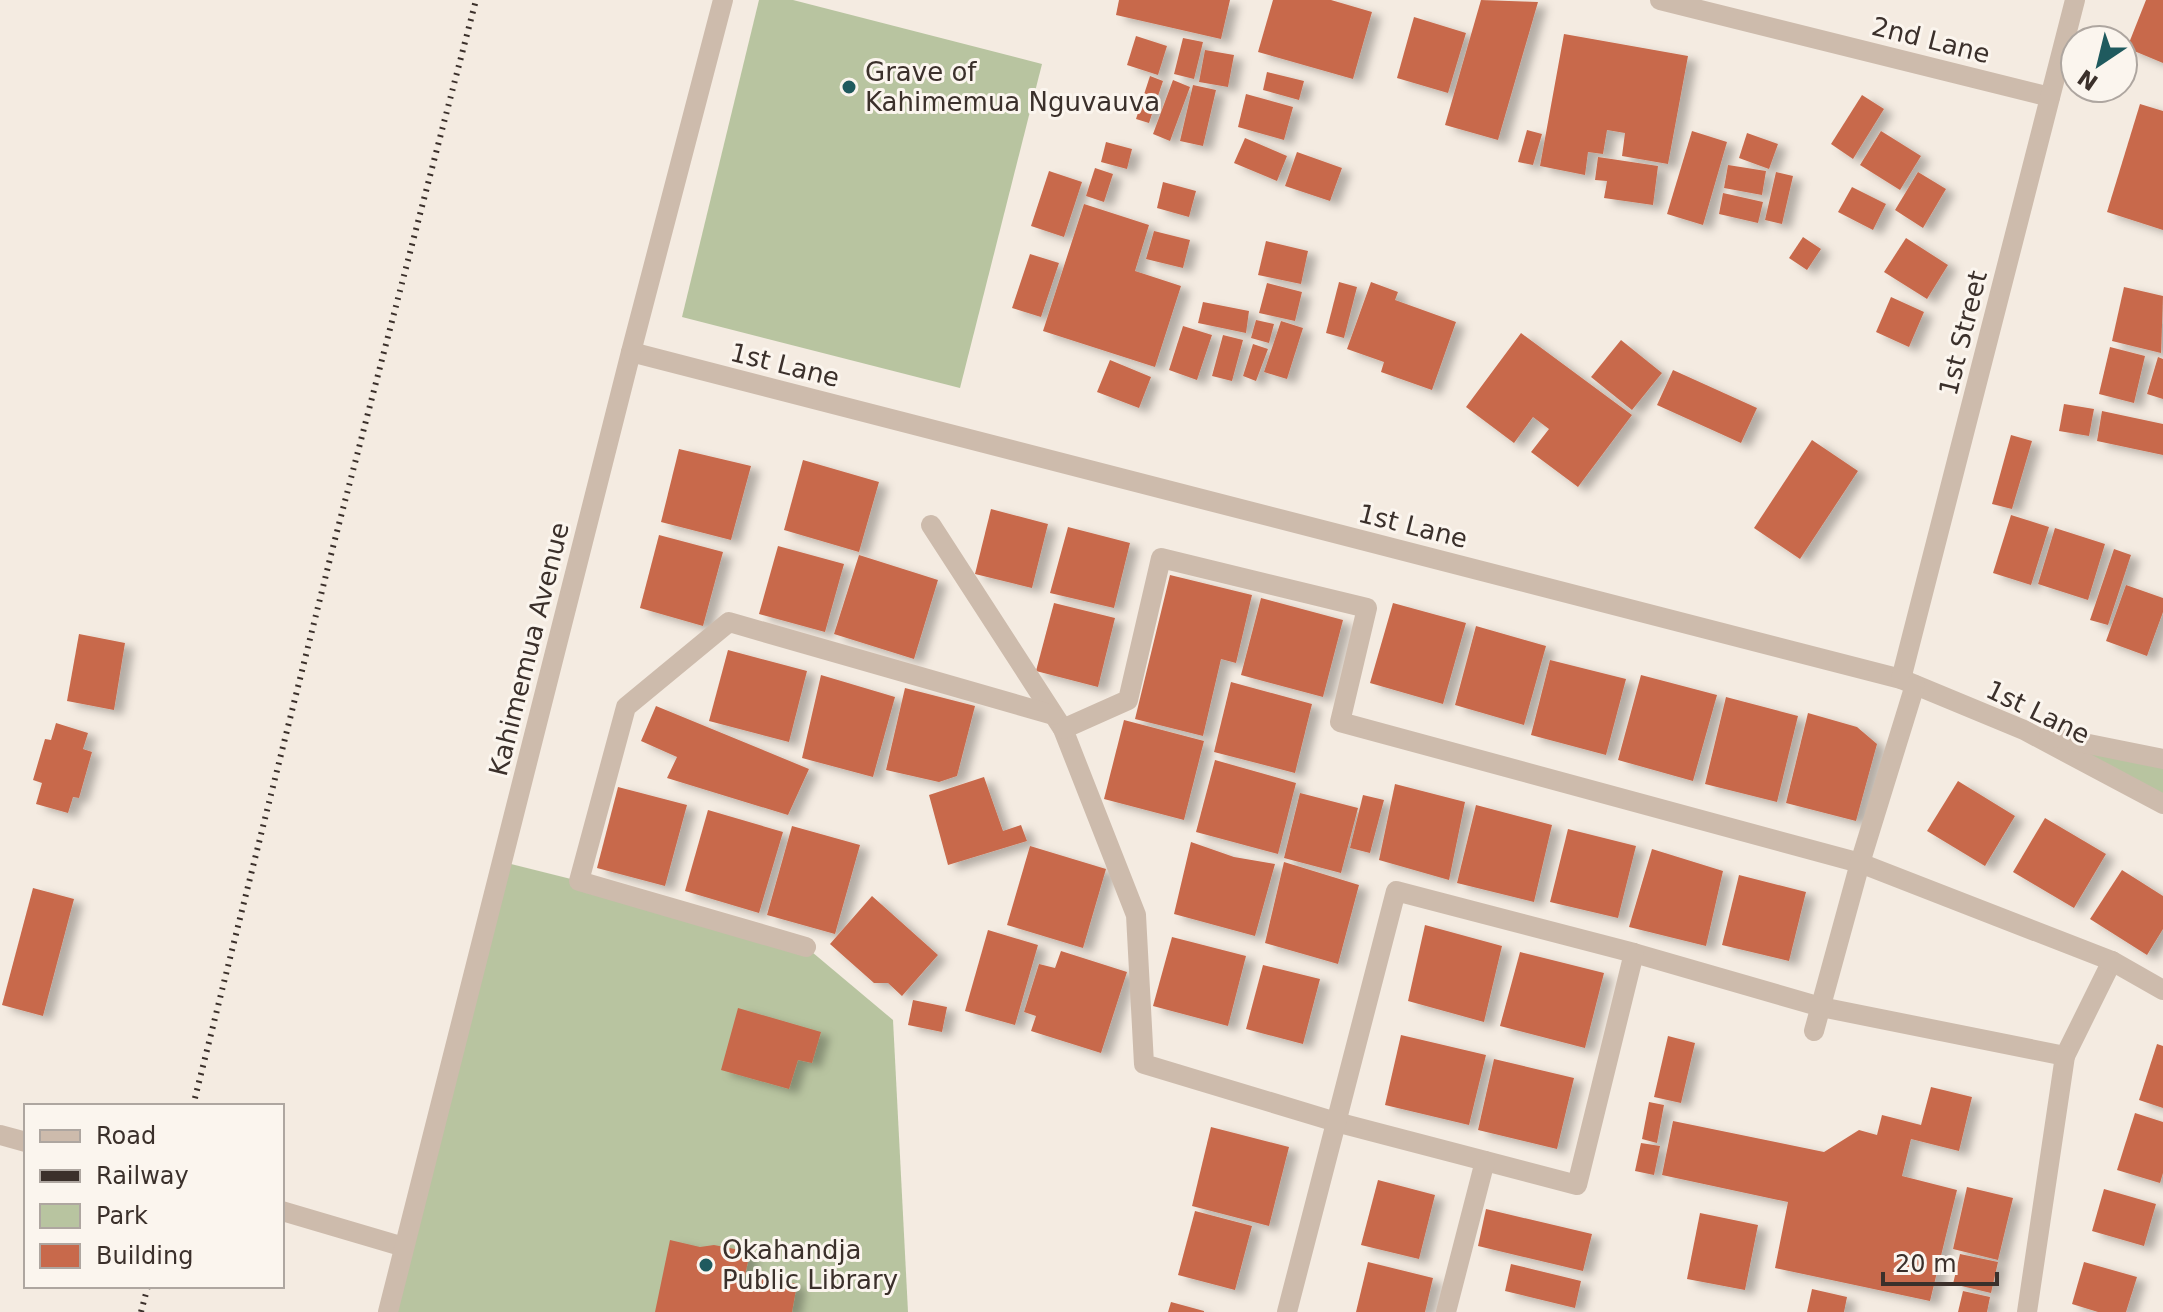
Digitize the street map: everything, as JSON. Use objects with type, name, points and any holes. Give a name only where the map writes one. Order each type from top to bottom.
[{"type":"street","name":"Kahimemua Avenue","points":[[388,1312],[723,0]]},
{"type":"street","name":"2nd Lane","points":[[1660,0],[2050,97]]},
{"type":"street","name":"1st Street","points":[[1814,1031],[1908,682],[2075,0]]},
{"type":"street","name":"1st Lane","points":[[631,352],[1908,682],[2024,730],[2163,804]]},
{"type":"street","points":[[931,525],[1058,722],[1136,915],[1144,1064],[1336,1122],[1577,1185],[1634,953]]},
{"type":"street","points":[[806,947],[579,881],[626,707],[729,622],[1058,722],[1128,700],[1161,558],[1367,608],[1340,722],[1860,863],[2112,961],[2163,990]]},
{"type":"street","points":[[2024,730],[2163,759]]},
{"type":"street","points":[[1287,1312],[1396,891],[1634,953],[1821,1007],[2065,1056]]},
{"type":"street","points":[[2027,1312],[2065,1056],[2112,961]]},
{"type":"street","points":[[0,1135],[24,1141]]},
{"type":"street","points":[[1446,1312],[1485,1161]]},
{"type":"street","points":[[284,1212],[404,1247]]},
{"type":"green space","points":[[759,0],[793,0],[1042,64],[960,388],[682,317]]},
{"type":"green space","points":[[2024,730],[2163,759],[2163,804]]},
{"type":"green space","points":[[503,862],[806,947],[893,1020],[908,1312],[388,1312]]},
{"type":"building","points":[[1119,0],[1230,0],[1221,39],[1116,15]]},
{"type":"building","points":[[1273,0],[1331,0],[1372,12],[1353,79],[1258,52]]},
{"type":"building","points":[[1481,0],[1538,2],[1498,140],[1445,125]]},
{"type":"building","points":[[2146,0],[2163,0],[2163,63],[2139,53],[2139,24],[2136,24]]},
{"type":"building","points":[[1414,17],[1466,33],[1448,93],[1397,78]]},
{"type":"building","points":[[1564,34],[1688,56],[1668,164],[1622,156],[1625,133],[1607,130],[1603,154],[1588,152],[1585,175],[1540,166]]},
{"type":"building","points":[[1136,36],[1167,46],[1158,75],[1127,65]]},
{"type":"building","points":[[1183,38],[1203,42],[1194,79],[1174,74]]},
{"type":"building","points":[[1205,50],[1234,55],[1228,87],[1199,82]]},
{"type":"building","points":[[1267,72],[1304,81],[1299,100],[1263,90]]},
{"type":"building","points":[[1150,76],[1163,81],[1149,123],[1136,119]]},
{"type":"building","points":[[1173,80],[1190,87],[1170,141],[1153,134]]},
{"type":"building","points":[[1193,85],[1216,90],[1203,146],[1180,141]]},
{"type":"building","points":[[1246,94],[1293,107],[1284,140],[1238,127]]},
{"type":"building","points":[[1862,95],[1884,109],[1853,159],[1831,144]]},
{"type":"building","points":[[2140,104],[2163,111],[2163,230],[2107,212]]},
{"type":"building","points":[[1527,130],[1542,134],[1533,165],[1518,162]]},
{"type":"building","points":[[1692,131],[1727,142],[1703,225],[1667,214]]},
{"type":"building","points":[[1881,131],[1921,156],[1900,190],[1860,165]]},
{"type":"building","points":[[1747,133],[1778,144],[1769,169],[1739,158]]},
{"type":"building","points":[[1245,138],[1287,156],[1277,181],[1234,163]]},
{"type":"building","points":[[1106,142],[1132,149],[1127,169],[1101,162]]},
{"type":"building","points":[[1297,152],[1342,168],[1330,201],[1285,186]]},
{"type":"building","points":[[1598,157],[1658,166],[1653,205],[1604,198],[1607,181],[1595,180]]},
{"type":"building","points":[[1728,165],[1766,171],[1762,195],[1724,188]]},
{"type":"building","points":[[1095,168],[1113,174],[1104,202],[1086,196]]},
{"type":"building","points":[[1049,171],[1082,182],[1064,237],[1031,226]]},
{"type":"building","points":[[1776,172],[1793,176],[1782,224],[1765,220]]},
{"type":"building","points":[[1918,172],[1946,189],[1923,228],[1895,210]]},
{"type":"building","points":[[1163,182],[1196,191],[1189,217],[1157,208]]},
{"type":"building","points":[[1852,187],[1886,204],[1873,230],[1838,212]]},
{"type":"building","points":[[1723,193],[1763,202],[1758,223],[1719,214]]},
{"type":"building","points":[[1084,204],[1149,225],[1135,271],[1181,286],[1155,367],[1043,331]]},
{"type":"building","points":[[1154,231],[1190,240],[1183,268],[1146,259]]},
{"type":"building","points":[[1803,237],[1821,249],[1807,270],[1789,258]]},
{"type":"building","points":[[1906,238],[1948,265],[1927,299],[1884,272]]},
{"type":"building","points":[[1266,241],[1308,251],[1301,284],[1258,275]]},
{"type":"building","points":[[1030,254],[1059,263],[1041,317],[1012,308]]},
{"type":"building","points":[[1339,282],[1357,287],[1344,338],[1326,333]]},
{"type":"building","points":[[1371,282],[1398,292],[1395,300],[1456,322],[1432,390],[1381,372],[1384,362],[1347,349]]},
{"type":"building","points":[[1267,283],[1302,292],[1295,321],[1259,313]]},
{"type":"building","points":[[2124,287],[2163,296],[2161,353],[2112,341]]},
{"type":"building","points":[[1891,297],[1924,312],[1909,347],[1876,332]]},
{"type":"building","points":[[1203,302],[1249,311],[1246,333],[1198,323]]},
{"type":"building","points":[[1256,320],[1274,324],[1269,343],[1251,338]]},
{"type":"building","points":[[1281,321],[1303,328],[1287,379],[1264,372]]},
{"type":"building","points":[[1183,326],[1212,335],[1197,380],[1169,370]]},
{"type":"building","points":[[1521,333],[1632,415],[1578,487],[1531,452],[1549,429],[1533,417],[1514,443],[1466,407]]},
{"type":"building","points":[[1223,335],[1243,340],[1232,381],[1212,376]]},
{"type":"building","points":[[1621,340],[1662,373],[1632,410],[1591,377]]},
{"type":"building","points":[[1253,344],[1268,349],[1256,381],[1243,376]]},
{"type":"building","points":[[2110,347],[2145,356],[2134,403],[2099,394]]},
{"type":"building","points":[[2158,357],[2163,359],[2163,399],[2147,394]]},
{"type":"building","points":[[1110,360],[1151,377],[1139,408],[1097,392]]},
{"type":"building","points":[[1673,370],[1757,408],[1741,443],[1657,405]]},
{"type":"building","points":[[2064,404],[2094,409],[2089,436],[2059,431]]},
{"type":"building","points":[[2102,411],[2163,424],[2163,455],[2097,441]]},
{"type":"building","points":[[2011,435],[2032,441],[2012,509],[1992,504]]},
{"type":"building","points":[[1812,440],[1858,471],[1800,559],[1754,528]]},
{"type":"building","points":[[679,449],[751,466],[731,540],[661,522]]},
{"type":"building","points":[[803,460],[879,482],[859,552],[784,530]]},
{"type":"building","points":[[991,509],[1048,524],[1032,588],[975,574]]},
{"type":"building","points":[[2011,515],[2049,527],[2031,585],[1993,573]]},
{"type":"building","points":[[1068,527],[1130,543],[1114,608],[1050,593]]},
{"type":"building","points":[[2055,528],[2105,544],[2088,600],[2038,584]]},
{"type":"building","points":[[659,535],[723,552],[703,626],[640,608]]},
{"type":"building","points":[[778,546],[844,564],[825,632],[759,614]]},
{"type":"building","points":[[2114,549],[2131,555],[2108,625],[2090,620]]},
{"type":"building","points":[[859,555],[938,580],[914,659],[834,634]]},
{"type":"building","points":[[1170,575],[1252,595],[1236,663],[1221,659],[1203,736],[1135,719]]},
{"type":"building","points":[[2126,585],[2163,598],[2163,612],[2147,656],[2106,641]]},
{"type":"building","points":[[1261,598],[1343,620],[1323,697],[1241,675]]},
{"type":"building","points":[[1054,603],[1115,618],[1098,687],[1036,671]]},
{"type":"building","points":[[1393,603],[1466,623],[1443,704],[1370,683]]},
{"type":"building","points":[[1476,626],[1546,646],[1524,725],[1455,705]]},
{"type":"building","points":[[79,634],[125,643],[114,710],[67,701]]},
{"type":"building","points":[[728,650],[807,671],[789,742],[709,721]]},
{"type":"building","points":[[1550,660],[1626,679],[1606,755],[1531,735]]},
{"type":"building","points":[[821,675],[895,697],[873,777],[802,758]]},
{"type":"building","points":[[1641,675],[1717,695],[1693,781],[1618,760]]},
{"type":"building","points":[[1231,682],[1312,704],[1295,773],[1214,752]]},
{"type":"building","points":[[905,688],[975,706],[957,776],[939,782],[886,770]]},
{"type":"building","points":[[1726,697],[1798,716],[1777,802],[1705,784]]},
{"type":"building","points":[[656,706],[809,769],[788,815],[667,778],[677,757],[641,741]]},
{"type":"building","points":[[1808,713],[1857,727],[1877,744],[1856,821],[1786,803]]},
{"type":"building","points":[[1124,720],[1204,741],[1184,820],[1104,799]]},
{"type":"building","points":[[56,723],[88,733],[83,749],[92,752],[79,798],[73,797],[68,813],[36,804],[42,783],[33,780],[45,739],[51,740]]},
{"type":"building","points":[[1215,760],[1296,783],[1278,854],[1196,832]]},
{"type":"building","points":[[984,777],[1003,831],[1021,825],[1027,841],[948,865],[929,795]]},
{"type":"building","points":[[1958,781],[2015,816],[1985,866],[1927,831]]},
{"type":"building","points":[[1395,784],[1465,802],[1449,880],[1379,860]]},
{"type":"building","points":[[618,787],[687,805],[665,886],[597,868]]},
{"type":"building","points":[[1300,793],[1358,808],[1341,873],[1284,858]]},
{"type":"building","points":[[1363,795],[1384,800],[1370,853],[1350,848]]},
{"type":"building","points":[[1476,805],[1552,825],[1534,902],[1457,883]]},
{"type":"building","points":[[708,810],[783,832],[759,913],[685,891]]},
{"type":"building","points":[[2045,818],[2106,854],[2074,908],[2013,872]]},
{"type":"building","points":[[792,826],[860,845],[835,934],[767,915]]},
{"type":"building","points":[[1568,829],[1636,846],[1618,918],[1550,902]]},
{"type":"building","points":[[1191,842],[1234,857],[1275,864],[1255,936],[1174,914]]},
{"type":"building","points":[[1030,846],[1106,869],[1083,948],[1007,925]]},
{"type":"building","points":[[1652,849],[1723,871],[1706,946],[1629,927]]},
{"type":"building","points":[[1284,862],[1359,885],[1338,964],[1265,943]]},
{"type":"building","points":[[2122,870],[2163,896],[2163,929],[2147,955],[2090,919]]},
{"type":"building","points":[[1739,875],[1806,892],[1789,961],[1722,945]]},
{"type":"building","points":[[33,888],[74,899],[43,1016],[2,1005]]},
{"type":"building","points":[[872,896],[938,955],[902,996],[888,983],[874,983],[830,944]]},
{"type":"building","points":[[1425,925],[1502,946],[1484,1022],[1408,1001]]},
{"type":"building","points":[[988,930],[1038,945],[1015,1025],[965,1011]]},
{"type":"building","points":[[1172,937],[1246,956],[1228,1026],[1153,1006]]},
{"type":"building","points":[[1061,951],[1127,972],[1101,1053],[1031,1031],[1036,1016],[1024,1012],[1039,964],[1055,968]]},
{"type":"building","points":[[1520,952],[1604,973],[1585,1048],[1500,1026]]},
{"type":"building","points":[[1263,965],[1320,979],[1303,1044],[1246,1029]]},
{"type":"building","points":[[913,1000],[947,1007],[942,1032],[908,1025]]},
{"type":"building","points":[[738,1008],[821,1032],[812,1063],[798,1060],[789,1089],[721,1070]]},
{"type":"building","points":[[1401,1035],[1486,1055],[1469,1125],[1385,1105]]},
{"type":"building","points":[[1668,1036],[1695,1043],[1681,1103],[1654,1097]]},
{"type":"building","points":[[2157,1044],[2163,1046],[2163,1108],[2139,1100]]},
{"type":"building","points":[[1494,1059],[1574,1078],[1557,1149],[1478,1130]]},
{"type":"building","points":[[1931,1087],[1972,1097],[1959,1151],[1911,1139],[1902,1176],[1957,1190],[1930,1301],[1775,1268],[1788,1202],[1662,1175],[1673,1121],[1824,1152],[1859,1130],[1877,1135],[1882,1115],[1921,1125]]},
{"type":"building","points":[[1649,1102],[1664,1105],[1657,1143],[1642,1139]]},
{"type":"building","points":[[2135,1113],[2163,1122],[2163,1173],[2160,1183],[2117,1170]]},
{"type":"building","points":[[1211,1127],[1289,1147],[1269,1226],[1192,1206]]},
{"type":"building","points":[[1641,1143],[1660,1146],[1654,1175],[1635,1171]]},
{"type":"building","points":[[1378,1180],[1435,1195],[1419,1259],[1361,1245]]},
{"type":"building","points":[[1967,1187],[2013,1198],[1998,1260],[1953,1249]]},
{"type":"building","points":[[2104,1189],[2156,1204],[2144,1246],[2092,1231]]},
{"type":"building","points":[[1486,1209],[1592,1234],[1583,1271],[1478,1246]]},
{"type":"building","points":[[1195,1211],[1252,1226],[1235,1290],[1178,1275]]},
{"type":"building","points":[[1700,1213],[1758,1225],[1745,1290],[1687,1279]]},
{"type":"building","name":"Okahandja Public Library","points":[[670,1240],[700,1247],[714,1245],[750,1252],[743,1285],[760,1289],[762,1277],[797,1284],[792,1312],[655,1312]]},
{"type":"building","points":[[1960,1254],[1998,1262],[1991,1293],[1953,1284]]},
{"type":"building","points":[[1368,1262],[1433,1278],[1425,1312],[1356,1312]]},
{"type":"building","points":[[2084,1262],[2137,1277],[2126,1312],[2098,1312],[2072,1304]]},
{"type":"building","points":[[1511,1264],[1581,1281],[1575,1308],[1505,1291]]},
{"type":"building","points":[[1812,1289],[1847,1297],[1844,1312],[1807,1312]]},
{"type":"building","points":[[1963,1291],[1990,1297],[1987,1312],[1958,1312]]},
{"type":"building","points":[[1171,1302],[1204,1311],[1204,1312],[1168,1312]]},
{"type":"railway","points":[[194,1104],[333,547],[476,0]]},
{"type":"railway","points":[[141,1312],[147,1288]]},
{"type":"place","name":"Grave of Kahimemua Nguvauva","points":[[849,87]]},
{"type":"place","name":"Okahandja Public Library","points":[[706,1265]]}]
